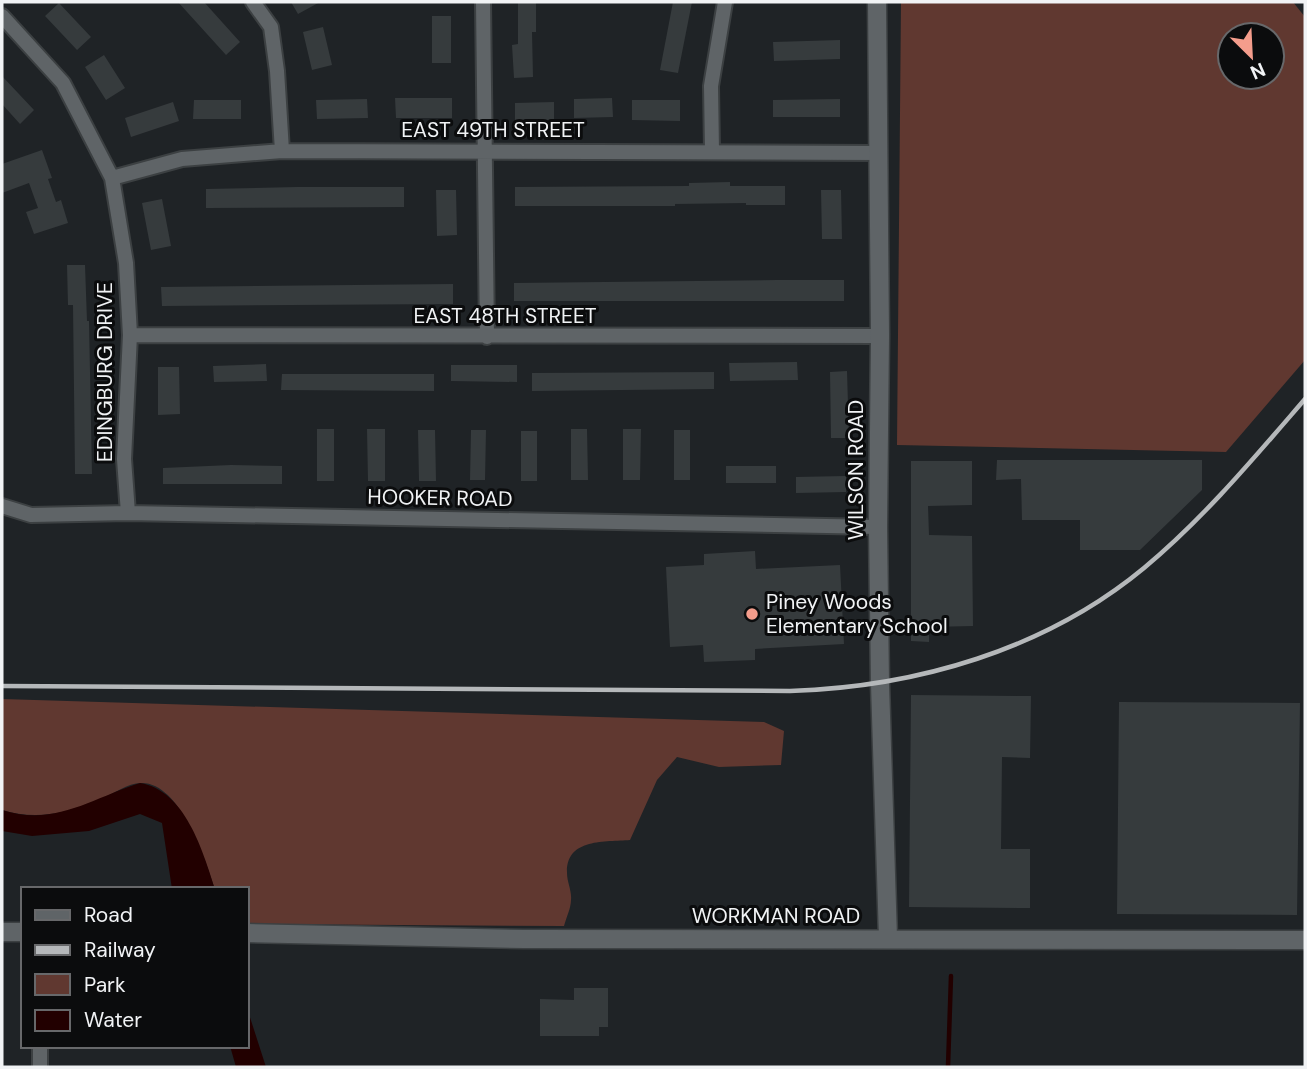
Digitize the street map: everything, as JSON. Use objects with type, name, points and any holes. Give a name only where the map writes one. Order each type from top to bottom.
[{"type":"street","points":[[253,2],[271,27],[282,151]]},
{"type":"street","points":[[483,2],[487,337]]},
{"type":"street","points":[[712,151],[711,86],[725,2]]},
{"type":"street","name":"WILSON ROAD","points":[[877,2],[880,336],[878,527],[888,938]]},
{"type":"street","name":"EDINGBURG DRIVE","points":[[2,16],[63,83],[112,178],[126,262],[130,335],[124,459],[128,513]]},
{"type":"street","name":"EAST 49TH STREET","points":[[112,178],[182,159],[282,151],[878,153]]},
{"type":"street","name":"EAST 48TH STREET","points":[[130,335],[880,336]]},
{"type":"street","name":"HOOKER ROAD","points":[[2,506],[30,514],[128,513],[878,527]]},
{"type":"street","points":[[2,932],[21,932]]},
{"type":"street","name":"WORKMAN ROAD","points":[[248,933],[524,939],[1305,940]]},
{"type":"street","points":[[40,1048],[40,1067]]},
{"type":"green space","points":[[901,2],[1293,2],[1305,17],[1305,360],[1226,452],[897,445]]},
{"type":"green space","points":[[2,699],[764,722],[784,731],[781,765],[719,767],[677,757],[657,780],[630,840],[589,844],[573,853],[568,862],[567,873],[571,903],[564,926],[248,924],[248,887],[214,887],[189,824],[168,795],[155,786],[141,783],[131,785],[89,804],[52,814],[27,815],[2,810]]},
{"type":"water","points":[[140,783],[156,788],[169,797],[190,824],[214,887],[172,887],[162,823],[140,814],[89,831],[32,836],[2,831],[2,810],[39,815],[73,808]]},
{"type":"water","points":[[248,1011],[266,1067],[236,1067],[231,1048],[248,1048]]},
{"type":"building","points":[[178,2],[204,2],[240,42],[226,55]]},
{"type":"building","points":[[291,2],[320,2],[298,14]]},
{"type":"building","points":[[518,2],[536,2],[536,32],[532,32],[533,77],[514,78],[512,45],[518,44]]},
{"type":"building","points":[[673,2],[692,2],[678,73],[660,70]]},
{"type":"building","points":[[59,3],[91,37],[77,50],[45,16]]},
{"type":"building","points":[[432,16],[451,16],[451,63],[432,63]]},
{"type":"building","points":[[323,27],[332,65],[312,70],[303,32]]},
{"type":"building","points":[[840,40],[840,59],[774,61],[773,42]]},
{"type":"building","points":[[104,55],[125,88],[106,100],[85,67]]},
{"type":"building","points":[[2,76],[34,110],[20,124],[2,104]]},
{"type":"building","points":[[395,98],[452,98],[452,118],[396,118]]},
{"type":"building","points":[[612,98],[613,117],[574,118],[574,99]]},
{"type":"building","points":[[367,99],[368,118],[317,119],[316,100]]},
{"type":"building","points":[[840,99],[840,117],[773,117],[773,100]]},
{"type":"building","points":[[194,100],[241,100],[241,119],[193,119]]},
{"type":"building","points":[[632,100],[680,100],[680,121],[632,120]]},
{"type":"building","points":[[173,102],[179,121],[131,137],[125,118]]},
{"type":"building","points":[[554,102],[554,122],[515,122],[515,103]]},
{"type":"building","points":[[42,150],[52,178],[48,179],[56,202],[61,200],[68,223],[34,234],[26,212],[38,208],[29,183],[2,193],[2,164]]},
{"type":"building","points":[[730,182],[730,186],[785,186],[785,205],[746,203],[515,206],[515,187],[689,186],[689,183]]},
{"type":"building","points":[[404,187],[404,207],[206,208],[206,189]]},
{"type":"building","points":[[436,190],[456,190],[457,235],[437,236]]},
{"type":"building","points":[[821,190],[841,190],[842,239],[822,239]]},
{"type":"building","points":[[162,199],[171,246],[151,250],[142,203]]},
{"type":"building","points":[[67,265],[85,265],[89,321],[92,474],[75,474],[73,305],[68,305]]},
{"type":"building","points":[[844,280],[844,301],[514,301],[514,283]]},
{"type":"building","points":[[453,284],[453,304],[162,306],[161,287]]},
{"type":"building","points":[[797,362],[798,380],[730,381],[729,363]]},
{"type":"building","points":[[266,364],[267,381],[214,382],[213,366]]},
{"type":"building","points":[[451,365],[517,365],[517,382],[451,381]]},
{"type":"building","points":[[158,367],[179,367],[180,414],[158,415]]},
{"type":"building","points":[[847,371],[849,438],[831,438],[830,372]]},
{"type":"building","points":[[714,372],[714,389],[532,391],[532,373]]},
{"type":"building","points":[[282,374],[434,374],[434,391],[281,390]]},
{"type":"building","points":[[317,429],[334,429],[334,481],[317,481]]},
{"type":"building","points":[[367,429],[385,429],[385,481],[368,481]]},
{"type":"building","points":[[571,429],[587,429],[588,480],[571,480]]},
{"type":"building","points":[[623,429],[641,429],[640,480],[623,480]]},
{"type":"building","points":[[418,430],[435,430],[436,481],[419,481]]},
{"type":"building","points":[[471,430],[486,430],[485,480],[470,480]]},
{"type":"building","points":[[674,430],[690,430],[690,480],[674,480]]},
{"type":"building","points":[[521,431],[537,431],[537,481],[521,481]]},
{"type":"building","points":[[997,460],[1202,460],[1202,490],[1140,550],[1080,550],[1080,520],[1022,520],[1021,479],[996,480]]},
{"type":"building","points":[[911,461],[972,461],[972,505],[928,506],[929,535],[972,536],[973,626],[929,627],[929,642],[911,641]]},
{"type":"building","points":[[282,466],[282,484],[163,484],[163,468]]},
{"type":"building","points":[[726,466],[776,466],[776,483],[726,483]]},
{"type":"building","points":[[846,476],[846,492],[796,493],[796,477]]},
{"type":"building","points":[[755,551],[756,569],[840,565],[844,644],[755,649],[755,660],[704,662],[703,645],[670,647],[666,567],[704,565],[704,554]]},
{"type":"building","points":[[911,695],[1031,696],[1030,758],[1002,757],[1001,849],[1030,849],[1030,908],[909,907]]},
{"type":"building","points":[[1119,702],[1300,703],[1297,915],[1117,914]]},
{"type":"building","points":[[574,988],[608,988],[608,1027],[599,1027],[599,1036],[540,1036],[540,999],[574,1000]]},
{"type":"waterway","points":[[948,1067],[951,976]]},
{"type":"railway","points":[[2,686],[790,691],[885,682],[931,672],[1022,642],[1106,597],[1144,568],[1187,529],[1228,487],[1305,399]]},
{"type":"place","name":"Piney Woods Elementary School","points":[[752,614]]}]
